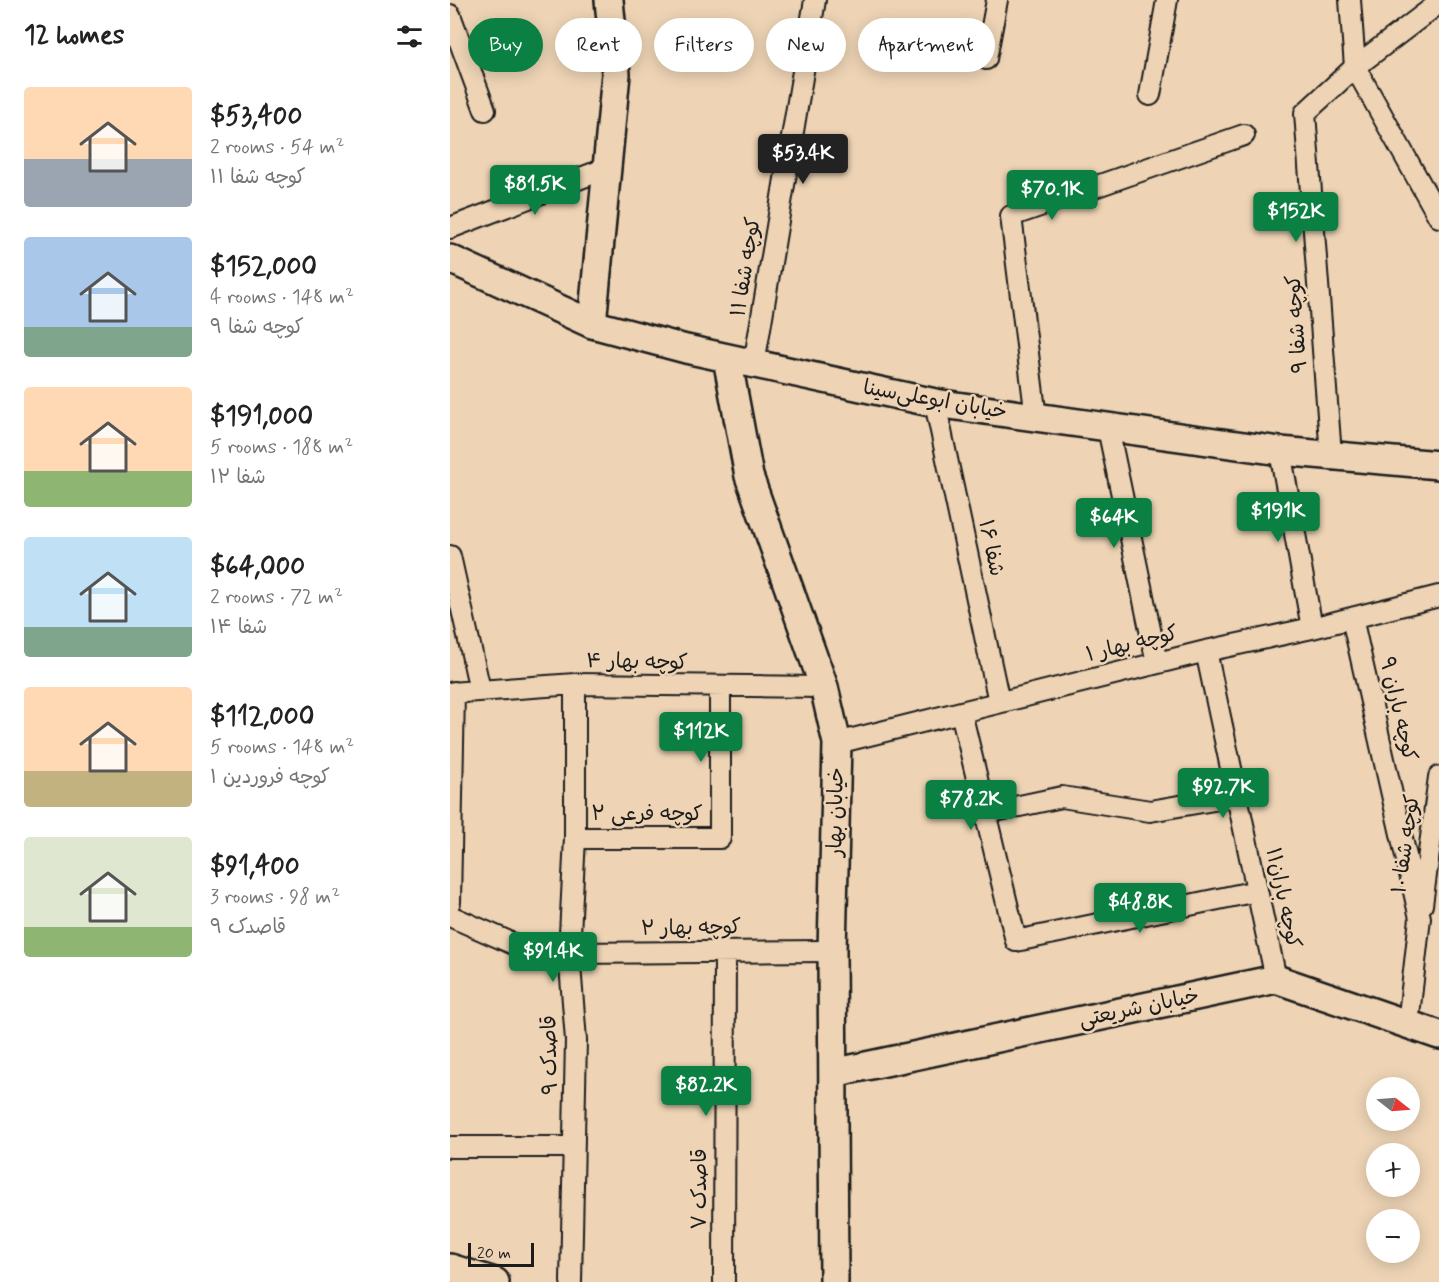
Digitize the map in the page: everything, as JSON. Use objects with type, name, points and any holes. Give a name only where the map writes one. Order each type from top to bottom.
[{"type":"street","points":[[592,324],[616,74],[609,0]]},
{"type":"street","name":"کوچه شفا ۱۱","points":[[754,364],[815,0]]},
{"type":"street","points":[[994,18],[997,0]]},
{"type":"street","points":[[1150,95],[1167,0]]},
{"type":"street","points":[[1350,0],[1355,67],[1439,217]]},
{"type":"street","points":[[1355,67],[1439,3]]},
{"type":"street","points":[[450,15],[485,110]]},
{"type":"street","name":"کوچه شفا ۹","points":[[1331,455],[1305,113],[1355,67]]},
{"type":"street","points":[[1036,418],[1011,216],[1244,135]]},
{"type":"street","points":[[450,228],[607,168]]},
{"type":"street","name":"خیابان ابوعلی‌سینا","points":[[450,259],[592,324],[754,364],[935,403],[1280,451],[1439,465]]},
{"type":"street","name":"خیابان بهار","points":[[728,358],[749,477],[824,687],[837,743],[832,951],[834,1282]]},
{"type":"street","name":"شفا ۱۶","points":[[935,403],[999,702]]},
{"type":"street","points":[[1108,428],[1157,663]]},
{"type":"street","points":[[1280,451],[1312,628]]},
{"type":"street","points":[[450,556],[480,690]]},
{"type":"street","name":"کوچه بهار ۱","points":[[837,743],[1206,651],[1312,628],[1439,596]]},
{"type":"street","name":"کوچه باران ۹","points":[[1352,618],[1420,918],[1408,1024]]},
{"type":"street","name":"کوچه باران۱۱","points":[[1206,651],[1276,979]]},
{"type":"street","name":"کوچه بهار ۴","points":[[452,692],[575,684],[824,687]]},
{"type":"street","name":"قاصدک ۹","points":[[571,1282],[576,1040],[569,953],[575,838],[575,684]]},
{"type":"street","name":"کوچه فرعی ۲","points":[[575,838],[720,838],[720,687]]},
{"type":"street","points":[[450,902],[452,692]]},
{"type":"street","points":[[961,712],[1016,941],[1257,891]]},
{"type":"street","name":"کوچه شفا ۱۰","points":[[1420,918],[1439,777]]},
{"type":"street","points":[[986,813],[1062,796],[1150,811],[1237,796]]},
{"type":"street","name":"کوچه بهار ۲","points":[[450,916],[530,951],[569,953],[832,951]]},
{"type":"street","name":"قاصدک ۷","points":[[724,1282],[725,951]]},
{"type":"street","points":[[1276,979],[1439,1035]]},
{"type":"street","name":"خیابان شریعتی","points":[[833,1073],[1276,979]]},
{"type":"street","points":[[450,1147],[573,1147]]},
{"type":"street","points":[[450,1268],[495,1282]]}]
